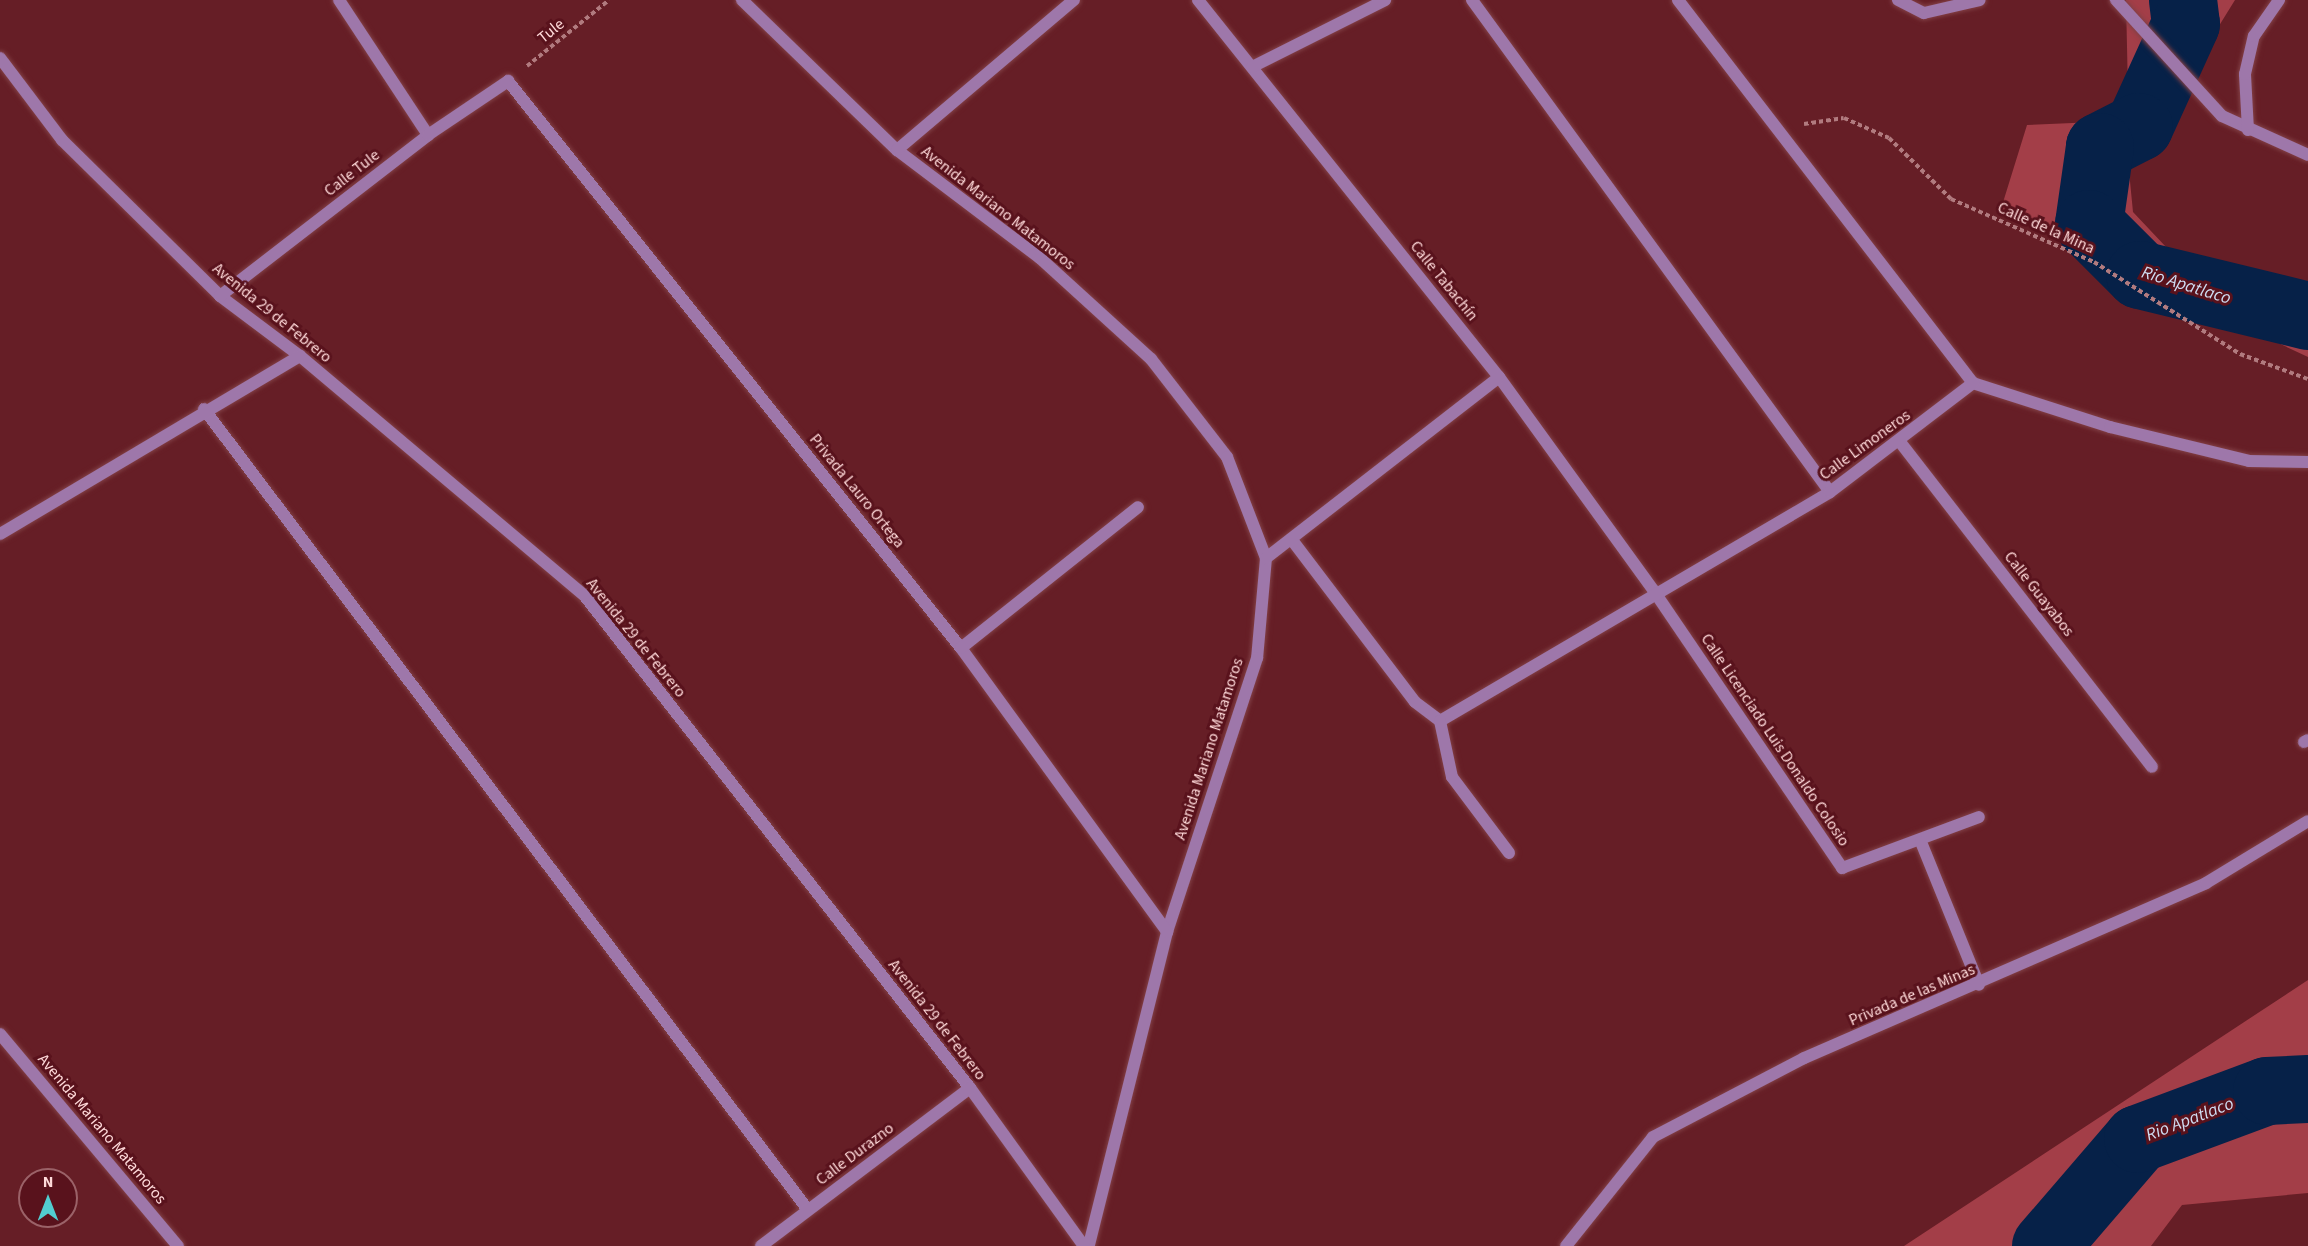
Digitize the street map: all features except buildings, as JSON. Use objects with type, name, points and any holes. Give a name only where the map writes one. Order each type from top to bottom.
[{"type":"street","points":[[339,0],[428,135]]},
{"type":"street","name":"Avenida Mariano Matamoros","points":[[742,0],[897,150],[1040,258],[1151,359],[1227,457],[1266,558],[1257,658],[1167,933],[1089,1246]]},
{"type":"street","points":[[897,150],[1074,0]]},
{"type":"street","name":"Calle Tabachín","points":[[1197,0],[1498,377],[1654,591]]},
{"type":"street","points":[[1252,67],[1385,0]]},
{"type":"street","points":[[1472,0],[1830,492]]},
{"type":"street","points":[[1678,0],[1973,383],[2110,427],[2249,461],[2308,462]]},
{"type":"street","points":[[1898,0],[1924,13],[1980,0]]},
{"type":"street","points":[[2116,0],[2198,95],[2248,130],[2308,155]]},
{"type":"street","points":[[2248,130],[2245,74],[2254,36],[2279,0]]},
{"type":"street","name":"Avenida 29 de Febrero","points":[[0,58],[62,140],[220,296],[300,356],[584,595],[970,1088],[1084,1246]]},
{"type":"street","name":"Calle Tule","points":[[220,296],[428,135],[508,81]]},
{"type":"street","name":"Privada Lauro Ortega","points":[[508,81],[961,648],[1167,933]]},
{"type":"street","points":[[0,534],[204,409],[300,356]]},
{"type":"street","points":[[1266,558],[1292,540],[1498,377]]},
{"type":"street","name":"Calle Limoneros","points":[[1440,721],[1475,705],[1654,591],[1830,492],[1900,442],[1973,383]]},
{"type":"street","points":[[204,409],[808,1210]]},
{"type":"street","name":"Calle Guayabos","points":[[1900,442],[2152,767]]},
{"type":"street","points":[[961,648],[1138,507]]},
{"type":"street","points":[[1292,540],[1415,702],[1440,721],[1452,777],[1509,853]]},
{"type":"street","name":"Calle Licenciado Luis Donaldo Colosio","points":[[1654,591],[1842,868],[1922,842],[1979,817]]},
{"type":"street","name":"Privada de las Minas","points":[[1566,1246],[1653,1137],[1804,1058],[1980,985],[2206,883],[2308,820]]},
{"type":"street","points":[[1922,842],[1980,985]]},
{"type":"street","name":"Avenida Mariano Matamoros","points":[[0,1034],[178,1246]]},
{"type":"street","name":"Calle Durazno","points":[[761,1246],[970,1088]]},
{"type":"path","name":"Tule","points":[[508,81],[609,0]]},
{"type":"path","name":"Calle de la Mina","points":[[1777,127],[1844,118],[1889,138],[1951,199],[2094,262],[2240,354],[2308,379]]},
{"type":"shaded area","points":[[2126,0],[2235,0],[2129,171],[2133,212],[2183,265],[2308,293],[2308,357],[2000,212],[2027,125],[2119,121],[2128,94]]},
{"type":"shaded area","points":[[2308,980],[2308,1193],[2182,1205],[2151,1246],[1904,1246]]},
{"type":"waterway","name":"Rio Apatlaco","points":[[2183,0],[2186,24],[2139,127],[2100,147],[2089,224],[2140,275],[2308,316]]},
{"type":"waterway","name":"Rio Apatlaco","points":[[2046,1246],[2138,1139],[2267,1091],[2308,1089]]}]
